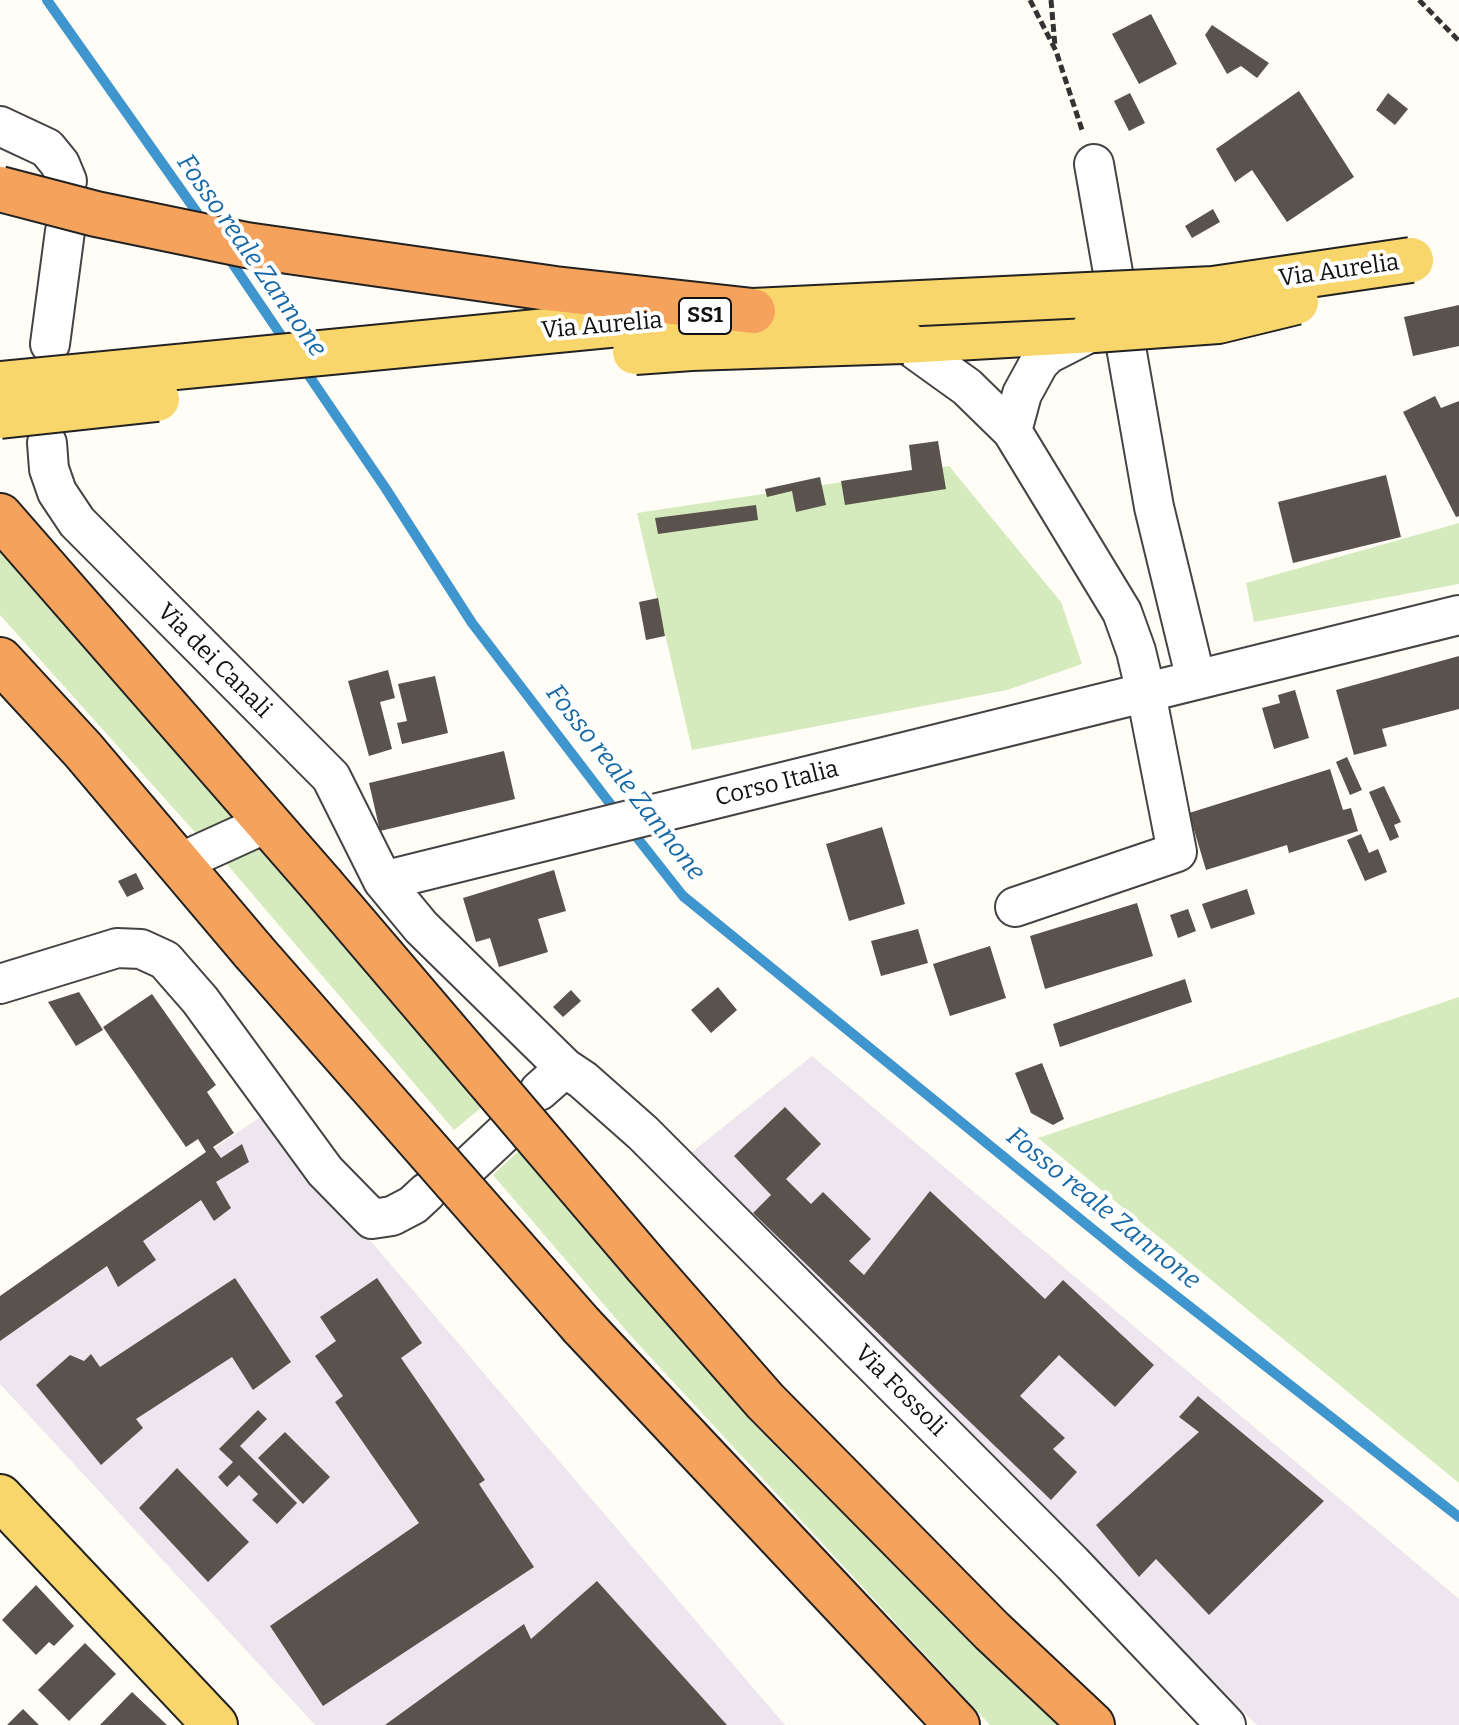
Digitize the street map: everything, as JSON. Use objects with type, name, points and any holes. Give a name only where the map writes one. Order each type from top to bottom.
[{"type":"highway","points":[[0,189],[96,214],[246,245],[525,285],[753,311]]},
{"type":"highway","points":[[0,516],[322,885],[541,1092],[646,1265],[765,1401],[992,1631],[1092,1725]]},
{"type":"highway","points":[[0,660],[83,750],[253,951],[440,1186],[582,1326],[957,1725]]},
{"type":"main road","name":"Via Aurelia","points":[[1411,260],[1287,305],[1218,321],[903,341],[691,348],[452,367],[13,415],[753,311],[1213,289],[1411,260]]},
{"type":"main road","points":[[0,1497],[215,1725]]},
{"type":"street","points":[[0,126],[47,148],[60,164],[67,181]]},
{"type":"street","points":[[1094,164],[1154,507],[1196,680]]},
{"type":"street","points":[[50,344],[65,231]]},
{"type":"street","points":[[1012,431],[1031,373],[1048,354],[1094,330]]},
{"type":"street","points":[[903,341],[967,387],[1012,431],[1122,612],[1146,693],[1177,852],[1015,907]]},
{"type":"street","name":"Via dei Canali","points":[[13,415],[49,469],[57,492],[77,522],[331,777],[383,881]]},
{"type":"street","name":"Corso Italia","points":[[383,881],[1459,615]]},
{"type":"street","points":[[179,863],[267,823]]},
{"type":"street","points":[[0,984],[117,948],[141,949],[165,960],[200,1000],[325,1171],[372,1219],[392,1216],[440,1186],[541,1092],[421,927],[383,881]]},
{"type":"street","name":"Via Fossoli","points":[[541,1092],[583,1080],[643,1133],[1072,1563],[1226,1725]]},
{"type":"path","points":[[1030,0],[1056,51],[1094,164]]},
{"type":"path","points":[[1051,0],[1056,51]]},
{"type":"path","points":[[1419,0],[1459,41]]},
{"type":"shaded area","points":[[812,1056],[1459,1599],[1459,1725],[1257,1725],[687,1156]]},
{"type":"shaded area","points":[[263,1115],[785,1725],[315,1725],[0,1384],[0,1296]]},
{"type":"green space","points":[[949,466],[1061,602],[1082,664],[1007,690],[692,750],[637,513]]},
{"type":"green space","points":[[1459,523],[1459,584],[1254,622],[1246,583]]},
{"type":"green space","points":[[0,549],[247,824],[202,840],[0,615]]},
{"type":"green space","points":[[256,837],[488,1102],[454,1130],[219,855]]},
{"type":"green space","points":[[1459,997],[1459,1483],[1038,1138]]},
{"type":"green space","points":[[524,1146],[1066,1725],[990,1725],[630,1335],[493,1175]]},
{"type":"building","points":[[1151,14],[1177,64],[1139,84],[1112,34]]},
{"type":"building","points":[[1212,25],[1269,63],[1257,78],[1241,66],[1227,74],[1205,35]]},
{"type":"building","points":[[1299,91],[1354,177],[1287,222],[1252,170],[1235,182],[1216,149]]},
{"type":"building","points":[[1130,93],[1145,123],[1129,131],[1114,101]]},
{"type":"building","points":[[1388,93],[1408,109],[1395,125],[1376,110]]},
{"type":"building","points":[[1213,209],[1220,222],[1192,238],[1185,226]]},
{"type":"building","points":[[1459,305],[1459,346],[1413,356],[1404,317]]},
{"type":"building","points":[[1435,396],[1441,408],[1459,401],[1459,516],[1456,517],[1403,412]]},
{"type":"building","points":[[938,441],[946,489],[845,505],[841,481],[912,470],[909,445]]},
{"type":"building","points":[[1386,475],[1401,537],[1293,563],[1278,502]]},
{"type":"building","points":[[820,477],[826,505],[796,512],[792,491],[767,497],[765,489]]},
{"type":"building","points":[[756,505],[758,520],[658,534],[655,518]]},
{"type":"building","points":[[658,598],[665,636],[646,640],[639,602]]},
{"type":"building","points":[[1459,656],[1459,709],[1382,729],[1387,746],[1354,755],[1336,690]]},
{"type":"building","points":[[388,670],[395,698],[380,702],[392,749],[369,756],[348,681]]},
{"type":"building","points":[[435,676],[448,733],[402,744],[397,723],[407,721],[398,684]]},
{"type":"building","points":[[1295,690],[1309,738],[1274,749],[1262,708],[1280,703],[1278,695]]},
{"type":"building","points":[[504,751],[515,799],[380,831],[369,783]]},
{"type":"building","points":[[1347,757],[1362,790],[1350,795],[1336,762]]},
{"type":"building","points":[[1330,769],[1343,810],[1351,808],[1358,831],[1289,853],[1287,845],[1206,870],[1189,813]]},
{"type":"building","points":[[1384,786],[1401,822],[1394,825],[1399,837],[1390,841],[1369,792]]},
{"type":"building","points":[[882,827],[905,904],[849,921],[826,844]]},
{"type":"building","points":[[1361,834],[1369,853],[1378,849],[1387,872],[1365,881],[1347,840]]},
{"type":"building","points":[[554,870],[566,911],[538,919],[548,952],[499,967],[490,938],[476,942],[463,898]]},
{"type":"building","points":[[136,873],[144,889],[127,897],[118,881]]},
{"type":"building","points":[[1247,889],[1255,914],[1211,929],[1202,904]]},
{"type":"building","points":[[1137,903],[1153,956],[1045,989],[1030,936]]},
{"type":"building","points":[[1188,909],[1196,931],[1178,938],[1170,915]]},
{"type":"building","points":[[918,929],[928,963],[881,976],[871,941]]},
{"type":"building","points":[[990,946],[1006,998],[950,1016],[933,964]]},
{"type":"building","points":[[1185,979],[1192,1002],[1060,1047],[1053,1024]]},
{"type":"building","points":[[718,987],[737,1010],[711,1033],[691,1010]]},
{"type":"building","points":[[571,990],[581,1001],[563,1017],[553,1007]]},
{"type":"building","points":[[79,992],[103,1030],[76,1046],[48,1002]]},
{"type":"building","points":[[152,994],[216,1085],[207,1092],[234,1133],[213,1147],[221,1158],[242,1144],[249,1162],[216,1182],[231,1208],[214,1221],[201,1200],[143,1241],[156,1260],[118,1287],[107,1266],[0,1341],[0,1296],[206,1152],[198,1139],[186,1147],[103,1027]]},
{"type":"building","points":[[1042,1063],[1064,1119],[1053,1125],[1031,1113],[1015,1073]]},
{"type":"building","points":[[785,1107],[821,1144],[786,1179],[811,1204],[823,1192],[871,1239],[849,1261],[864,1275],[930,1191],[1045,1299],[1063,1280],[1154,1365],[1115,1407],[1059,1355],[1020,1396],[1065,1438],[1053,1449],[1077,1472],[1051,1500],[753,1213],[771,1195],[734,1156]]},
{"type":"building","points":[[235,1278],[291,1362],[253,1390],[232,1357],[136,1419],[143,1428],[101,1465],[36,1385],[70,1355],[84,1361],[91,1354],[100,1367]]},
{"type":"building","points":[[377,1278],[422,1343],[401,1358],[485,1480],[479,1484],[534,1567],[323,1706],[270,1626],[419,1523],[335,1402],[343,1396],[315,1356],[336,1341],[320,1317]]},
{"type":"building","points":[[1198,1396],[1324,1501],[1209,1615],[1156,1559],[1139,1577],[1096,1525],[1199,1432],[1179,1417]]},
{"type":"building","points":[[258,1410],[267,1419],[240,1446],[297,1503],[277,1524],[252,1500],[258,1494],[239,1475],[227,1487],[218,1477],[233,1462],[219,1449]]},
{"type":"building","points":[[285,1432],[330,1477],[303,1504],[258,1458]]},
{"type":"building","points":[[177,1468],[249,1542],[208,1582],[139,1508]]},
{"type":"building","points":[[597,1581],[727,1725],[385,1725],[524,1624],[531,1639]]},
{"type":"building","points":[[36,1585],[74,1626],[54,1646],[49,1642],[36,1655],[2,1620]]},
{"type":"building","points":[[85,1643],[116,1674],[69,1721],[38,1690]]},
{"type":"building","points":[[132,1692],[167,1725],[100,1725]]},
{"type":"building","points":[[23,1709],[39,1725],[7,1725]]},
{"type":"waterway","name":"Fosso reale Zannone","points":[[47,0],[203,221]]},
{"type":"waterway","name":"Fosso reale Zannone","points":[[226,254],[287,344]]},
{"type":"waterway","name":"Fosso reale Zannone","points":[[303,367],[472,623],[618,814]]},
{"type":"waterway","name":"Fosso reale Zannone","points":[[631,830],[683,896],[1139,1267],[1459,1517]]}]
